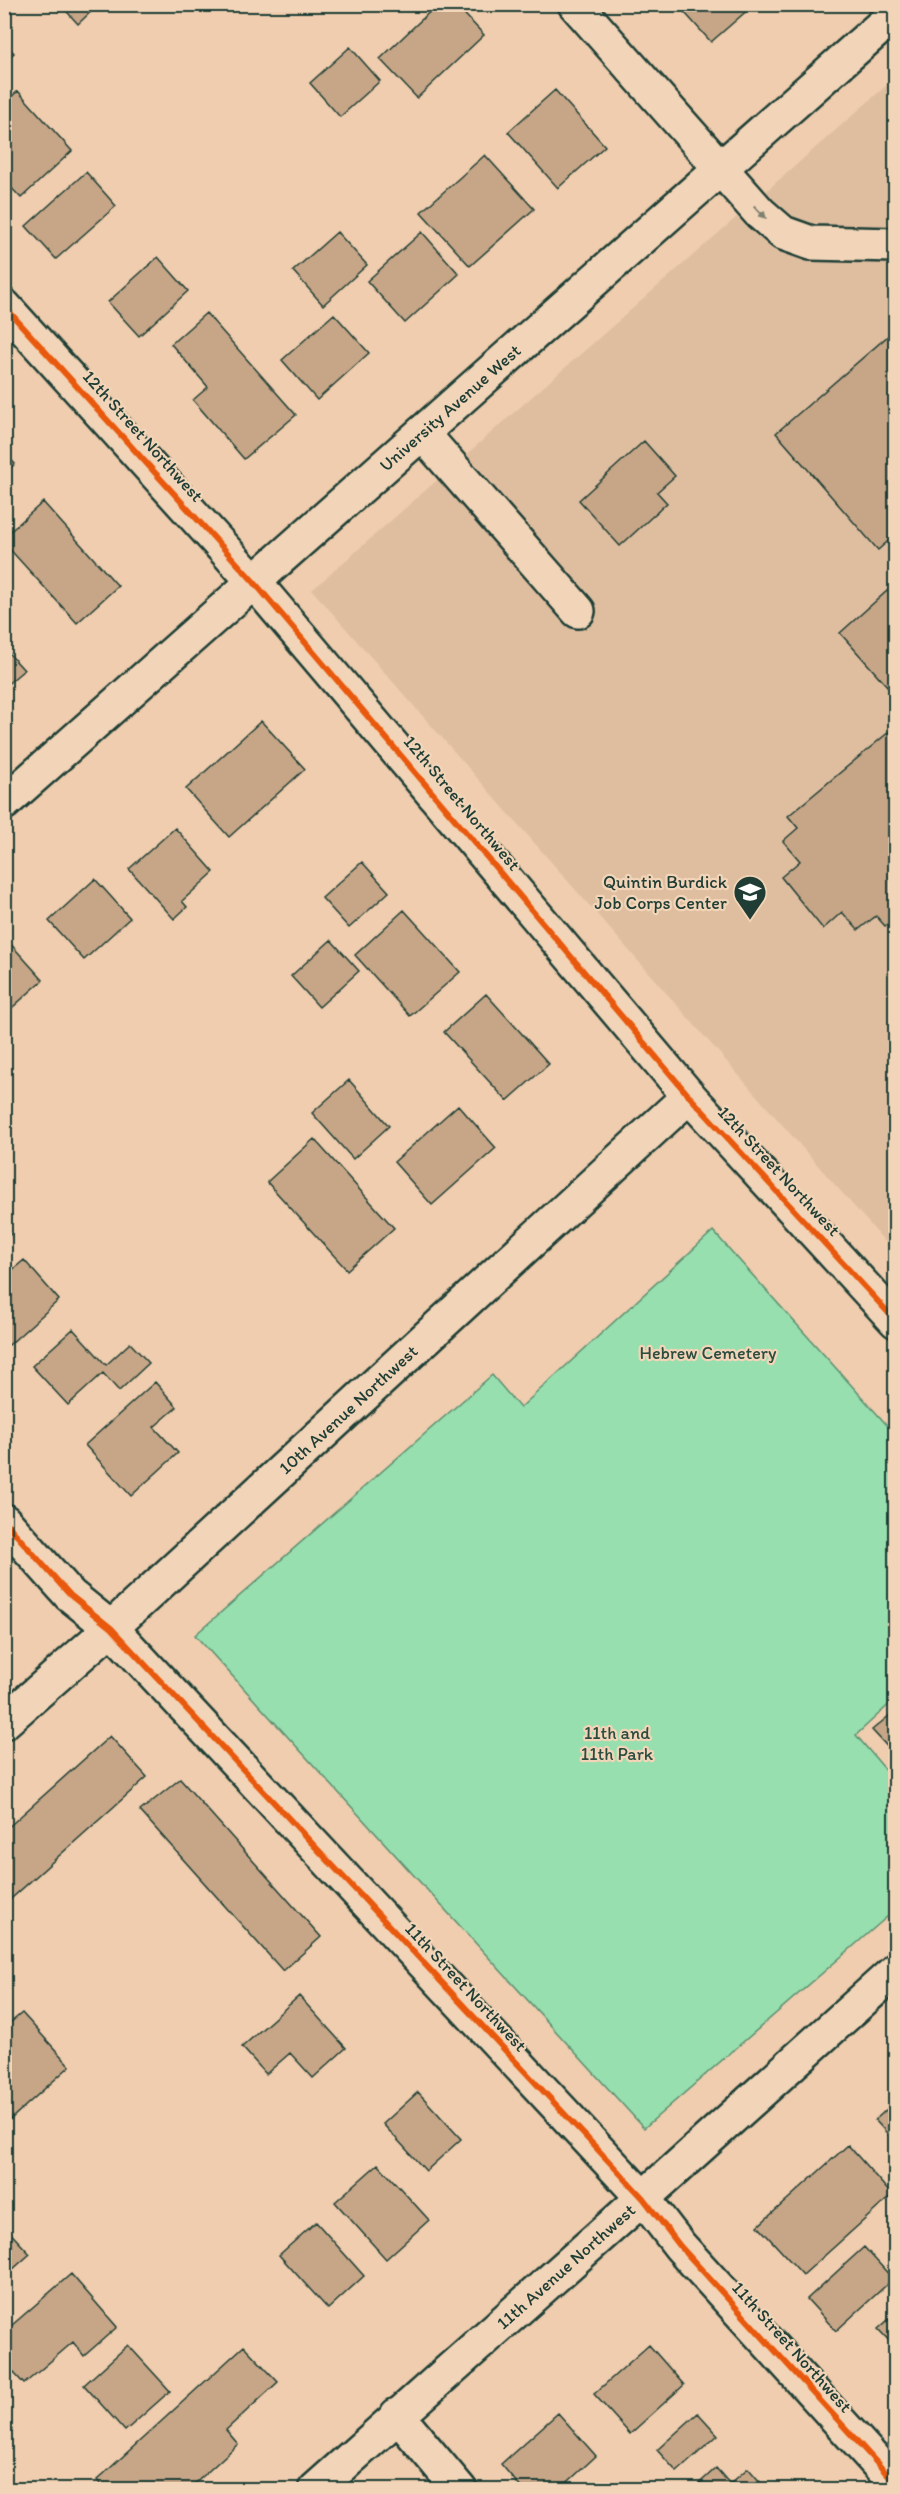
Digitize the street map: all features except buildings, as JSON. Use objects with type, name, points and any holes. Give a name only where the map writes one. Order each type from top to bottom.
[{"type":"street","points":[[575,4],[760,213],[783,233],[811,243],[896,245]]},
{"type":"street","name":"University Avenue West","points":[[4,803],[896,13]]},
{"type":"street","name":"12th Street Northwest","points":[[4,306],[254,582],[689,1096],[896,1321]]},
{"type":"street","points":[[422,433],[578,610]]},
{"type":"street","name":"10th Avenue Northwest","points":[[4,1722],[111,1628],[689,1096]]},
{"type":"street","name":"11th Street Northwest","points":[[4,1521],[70,1595],[111,1628],[643,2198],[680,2246],[896,2484]]},
{"type":"street","name":"11th Avenue Northwest","points":[[315,2490],[896,1970]]},
{"type":"street","points":[[397,2415],[460,2490]]},
{"type":"shaded area","name":"Quintin Burdick Job Corps Center","points":[[895,78],[895,1253],[312,590]]},
{"type":"green space","name":"11th and 11th Park","points":[[713,1231],[895,1434],[895,1699],[856,1735],[895,1781],[895,1910],[644,2128],[195,1635],[492,1375],[520,1408]]},
{"type":"cycle path","points":[[4,306],[254,582],[689,1096],[896,1321]]},
{"type":"cycle path","points":[[4,1521],[70,1595],[111,1628],[643,2198],[680,2246],[896,2484]]},
{"type":"place","name":"Quintin Burdick Job Corps Center","points":[[750,921]]},
{"type":"park label","name":"Hebrew Cemetery","points":[[708,1353]]}]
